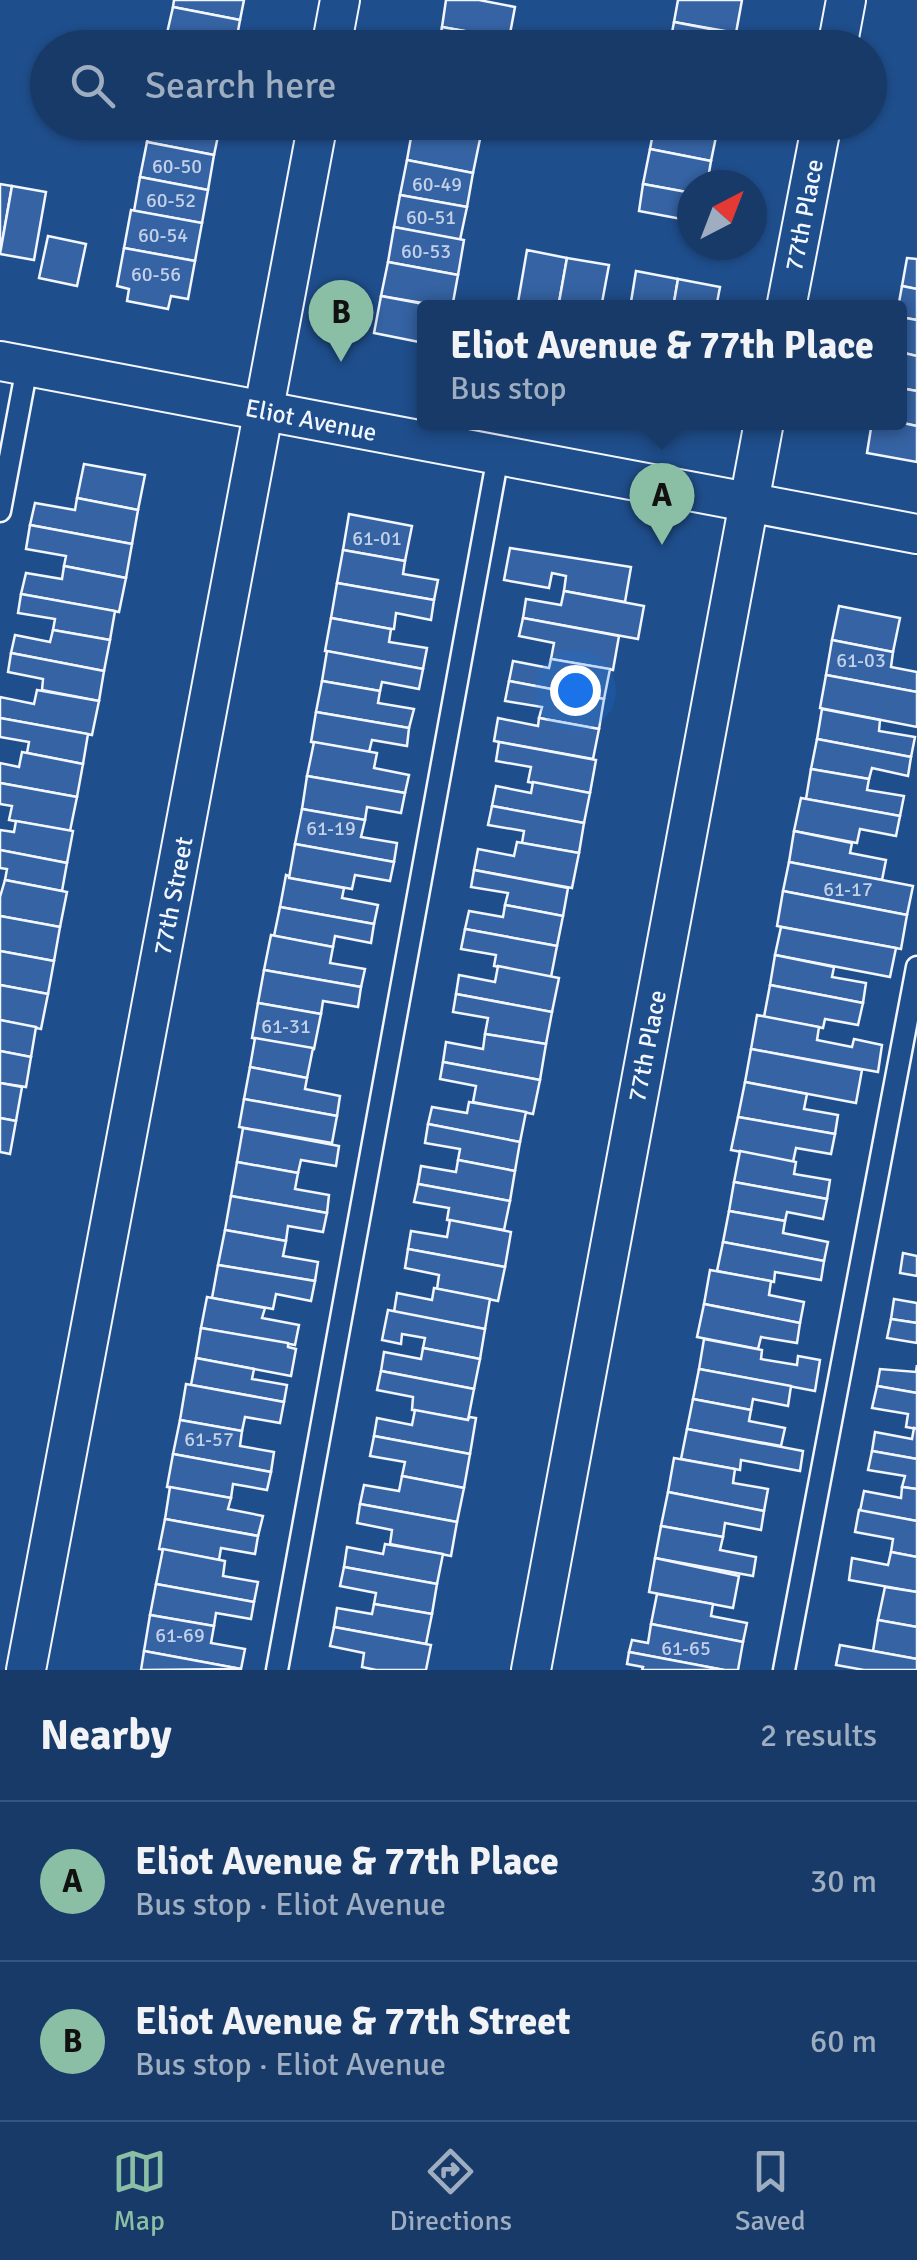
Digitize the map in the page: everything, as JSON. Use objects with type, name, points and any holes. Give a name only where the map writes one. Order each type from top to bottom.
[{"type":"street","points":[[334,30],[340,0]]},
{"type":"street","points":[[840,30],[846,0]]},
{"type":"street","name":"77th Street","points":[[26,1670],[315,140]]},
{"type":"street","name":"77th Place","points":[[788,300],[819,140]]},
{"type":"street","name":"Eliot Avenue","points":[[14,364],[917,534]]},
{"type":"street","name":"77th Place","points":[[531,1670],[763,430]]},
{"type":"lane","points":[[0,511],[14,364]]},
{"type":"lane","points":[[277,1670],[498,456]]},
{"type":"lane","points":[[784,1670],[917,967]]},
{"type":"building","points":[[174,0],[244,0],[240,20],[173,7]]},
{"type":"building","points":[[446,0],[479,0],[515,7],[511,30],[442,27]]},
{"type":"building","points":[[678,0],[742,0],[737,30],[674,22]]},
{"type":"building","points":[[173,7],[240,20],[238,30],[168,30]]},
{"type":"building","points":[[674,22],[715,30],[672,30]]},
{"type":"building","points":[[147,140],[217,140],[214,155]]},
{"type":"building","points":[[411,140],[480,140],[473,173],[407,160]]},
{"type":"building","points":[[652,140],[715,140],[711,161],[650,149]]},
{"type":"building","points":[[147,142],[214,155],[208,190],[140,177]]},
{"type":"building","points":[[650,149],[711,161],[710,170],[677,170],[677,190],[643,184]]},
{"type":"building","points":[[407,160],[473,173],[467,207],[400,195]]},
{"type":"building","points":[[140,177],[208,190],[202,223],[134,211]]},
{"type":"building","points":[[0,184],[12,186],[0,254]]},
{"type":"building","points":[[643,184],[677,190],[677,218],[639,211]]},
{"type":"building","points":[[12,186],[46,192],[34,260],[0,254]]},
{"type":"building","points":[[400,195],[467,207],[460,240],[394,227]]},
{"type":"building","points":[[131,210],[202,223],[195,261],[124,248]]},
{"type":"building","points":[[394,227],[464,240],[458,275],[388,262]]},
{"type":"building","points":[[48,236],[86,244],[77,286],[39,278]]},
{"type":"building","points":[[124,248],[195,261],[188,299],[171,296],[168,309],[127,301],[129,289],[117,286]]},
{"type":"building","points":[[527,250],[567,258],[559,300],[518,300]]},
{"type":"building","points":[[567,258],[609,265],[602,300],[559,300]]},
{"type":"building","points":[[907,258],[917,259],[917,289],[902,286]]},
{"type":"building","points":[[388,262],[458,275],[453,300],[417,302],[381,296]]},
{"type":"building","points":[[636,271],[678,279],[674,300],[631,300]]},
{"type":"building","points":[[678,279],[720,287],[718,300],[674,300]]},
{"type":"building","points":[[902,286],[917,289],[917,320],[907,318],[907,300],[899,300]]},
{"type":"building","points":[[381,296],[417,303],[417,342],[374,333]]},
{"type":"building","points":[[907,318],[917,320],[917,356],[907,354]]},
{"type":"building","points":[[907,354],[917,356],[917,391],[907,389]]},
{"type":"building","points":[[907,389],[917,391],[917,426],[907,424]]},
{"type":"building","points":[[907,424],[917,426],[917,462],[867,453],[871,430],[907,430]]},
{"type":"building","points":[[84,464],[145,475],[138,510],[77,498]]},
{"type":"building","points":[[77,498],[138,510],[132,544],[30,525],[35,503],[75,510]]},
{"type":"building","points":[[349,514],[412,526],[405,561],[343,550]]},
{"type":"building","points":[[30,525],[132,544],[126,578],[64,566],[66,556],[26,549]]},
{"type":"building","points":[[510,548],[631,567],[625,602],[564,591],[566,576],[552,573],[549,588],[504,580]]},
{"type":"building","points":[[343,550],[405,561],[403,574],[438,580],[434,600],[337,583]]},
{"type":"building","points":[[64,566],[126,578],[119,612],[21,594],[26,573],[62,579]]},
{"type":"building","points":[[337,583],[434,600],[431,620],[396,613],[391,629],[331,618]]},
{"type":"building","points":[[564,591],[644,606],[638,639],[523,618],[526,599],[561,605]]},
{"type":"building","points":[[21,594],[115,611],[110,640],[53,630],[55,619],[18,613]]},
{"type":"building","points":[[839,606],[900,618],[893,652],[832,640]]},
{"type":"building","points":[[331,618],[391,629],[389,642],[427,648],[423,669],[325,651]]},
{"type":"building","points":[[523,618],[619,636],[613,670],[551,659],[554,643],[519,636]]},
{"type":"building","points":[[53,630],[110,640],[104,671],[11,653],[15,635],[50,642]]},
{"type":"building","points":[[832,640],[893,652],[891,667],[917,672],[917,692],[826,675]]},
{"type":"building","points":[[327,651],[423,669],[419,689],[382,682],[380,691],[322,681]]},
{"type":"building","points":[[11,653],[104,671],[99,701],[42,690],[43,679],[8,672]]},
{"type":"building","points":[[551,659],[610,669],[604,699],[509,681],[513,661],[549,668]]},
{"type":"building","points":[[826,675],[917,692],[917,727],[820,708]]},
{"type":"building","points":[[322,681],[380,691],[378,703],[414,709],[409,728],[316,712]]},
{"type":"building","points":[[509,681],[604,699],[599,729],[539,718],[542,707],[505,701]]},
{"type":"building","points":[[37,690],[99,701],[92,735],[0,718],[0,697],[34,704]]},
{"type":"building","points":[[822,709],[880,720],[879,731],[915,737],[911,757],[817,739]]},
{"type":"building","points":[[316,712],[409,728],[407,746],[372,740],[369,752],[311,742]]},
{"type":"building","points":[[0,718],[88,734],[83,764],[27,753],[29,742],[0,737]]},
{"type":"building","points":[[498,718],[538,726],[539,718],[599,729],[593,759],[494,741]]},
{"type":"building","points":[[817,739],[911,757],[908,776],[872,768],[869,779],[811,769]]},
{"type":"building","points":[[314,742],[377,753],[374,768],[409,775],[405,793],[307,776]]},
{"type":"building","points":[[499,742],[596,760],[590,793],[528,782],[531,767],[496,761]]},
{"type":"building","points":[[22,752],[83,764],[77,797],[0,783],[0,763],[19,767]]},
{"type":"building","points":[[811,769],[869,779],[867,790],[904,796],[900,816],[806,799]]},
{"type":"building","points":[[307,776],[405,793],[401,813],[367,807],[365,820],[302,809]]},
{"type":"building","points":[[533,782],[590,793],[584,823],[492,806],[496,786],[531,793]]},
{"type":"building","points":[[0,783],[77,797],[70,831],[9,820],[12,806],[0,804]]},
{"type":"building","points":[[801,798],[900,816],[896,836],[860,829],[857,843],[794,831]]},
{"type":"building","points":[[492,806],[584,823],[579,853],[522,843],[524,831],[488,825]]},
{"type":"building","points":[[302,809],[365,820],[361,837],[397,843],[394,862],[295,844]]},
{"type":"building","points":[[16,821],[73,831],[67,863],[0,850],[0,830],[14,832]]},
{"type":"building","points":[[794,831],[852,843],[850,853],[886,860],[882,880],[789,862]]},
{"type":"building","points":[[517,842],[579,853],[572,888],[474,870],[478,849],[514,856]]},
{"type":"building","points":[[295,844],[394,862],[390,881],[355,875],[352,889],[289,878]]},
{"type":"building","points":[[0,850],[67,863],[62,891],[5,880],[7,869],[0,868]]},
{"type":"building","points":[[789,862],[913,886],[907,915],[783,891]]},
{"type":"building","points":[[474,870],[568,888],[563,916],[505,905],[508,893],[471,887]]},
{"type":"building","points":[[286,875],[344,888],[342,898],[378,905],[374,924],[280,907]]},
{"type":"building","points":[[5,880],[67,892],[60,927],[0,916]]},
{"type":"building","points":[[783,891],[907,915],[901,949],[777,926]]},
{"type":"building","points":[[505,905],[563,916],[557,946],[465,929],[469,911],[503,917]]},
{"type":"building","points":[[280,907],[374,924],[371,943],[335,936],[333,947],[274,936]]},
{"type":"building","points":[[0,916],[60,927],[54,961],[0,951]]},
{"type":"building","points":[[781,927],[896,948],[890,977],[775,955]]},
{"type":"building","points":[[465,929],[557,946],[551,977],[494,966],[496,955],[461,949]]},
{"type":"building","points":[[271,935],[333,947],[330,963],[365,969],[361,987],[264,970]]},
{"type":"building","points":[[0,951],[54,961],[48,994],[0,985]]},
{"type":"building","points":[[775,955],[834,967],[832,977],[866,983],[863,1003],[770,985]]},
{"type":"building","points":[[498,966],[559,978],[552,1012],[456,994],[459,975],[495,982]]},
{"type":"building","points":[[264,970],[361,987],[358,1007],[323,1001],[321,1014],[258,1003]]},
{"type":"building","points":[[0,985],[48,994],[41,1029],[0,1020]]},
{"type":"building","points":[[770,985],[863,1003],[858,1025],[825,1019],[823,1028],[764,1017]]},
{"type":"building","points":[[456,994],[552,1012],[546,1044],[485,1034],[488,1018],[453,1012]]},
{"type":"building","points":[[258,1003],[321,1014],[314,1049],[252,1038]]},
{"type":"building","points":[[757,1015],[819,1027],[817,1040],[852,1047],[854,1039],[882,1045],[878,1072],[751,1049]]},
{"type":"building","points":[[0,1020],[36,1027],[31,1057],[0,1051]]},
{"type":"building","points":[[485,1034],[546,1044],[540,1080],[443,1062],[446,1042],[483,1049]]},
{"type":"building","points":[[255,1038],[313,1048],[307,1078],[250,1067]]},
{"type":"building","points":[[751,1049],[862,1070],[856,1103],[745,1082]]},
{"type":"building","points":[[0,1051],[31,1057],[26,1087],[0,1083]]},
{"type":"building","points":[[443,1062],[540,1080],[533,1114],[473,1102],[476,1086],[440,1079]]},
{"type":"building","points":[[250,1067],[307,1078],[305,1089],[340,1096],[337,1116],[244,1099]]},
{"type":"building","points":[[745,1082],[807,1094],[804,1109],[838,1115],[835,1134],[738,1117]]},
{"type":"building","points":[[0,1083],[22,1087],[16,1121],[0,1118]]},
{"type":"building","points":[[244,1099],[337,1116],[332,1143],[239,1127]]},
{"type":"building","points":[[469,1102],[526,1112],[520,1142],[428,1124],[432,1107],[467,1113]]},
{"type":"building","points":[[738,1117],[835,1134],[831,1154],[796,1148],[793,1162],[731,1150]]},
{"type":"building","points":[[0,1118],[16,1121],[10,1154],[0,1152]]},
{"type":"building","points":[[428,1124],[520,1142],[515,1171],[458,1160],[460,1149],[425,1143]]},
{"type":"building","points":[[243,1128],[339,1146],[336,1166],[301,1160],[298,1173],[237,1162]]},
{"type":"building","points":[[740,1151],[796,1162],[794,1174],[830,1180],[827,1199],[734,1182]]},
{"type":"building","points":[[458,1160],[515,1171],[510,1201],[418,1184],[421,1166],[456,1172]]},
{"type":"building","points":[[237,1162],[298,1173],[295,1189],[329,1195],[327,1213],[231,1196]]},
{"type":"building","points":[[734,1182],[827,1199],[823,1219],[787,1212],[785,1221],[729,1211]]},
{"type":"building","points":[[418,1184],[510,1201],[504,1230],[447,1220],[449,1208],[414,1202]]},
{"type":"building","points":[[231,1196],[327,1213],[323,1232],[288,1226],[286,1241],[225,1230]]},
{"type":"building","points":[[729,1211],[785,1221],[783,1233],[828,1242],[824,1261],[723,1242]]},
{"type":"building","points":[[450,1220],[511,1232],[505,1267],[408,1249],[411,1231],[447,1237]]},
{"type":"building","points":[[225,1230],[286,1241],[283,1256],[318,1262],[315,1281],[218,1265]]},
{"type":"building","points":[[723,1242],[824,1261],[821,1280],[775,1272],[774,1282],[717,1271]]},
{"type":"building","points":[[408,1249],[505,1267],[498,1301],[437,1289],[439,1275],[405,1268]]},
{"type":"building","points":[[903,1253],[917,1256],[917,1276],[900,1273]]},
{"type":"building","points":[[218,1265],[315,1281],[311,1301],[276,1294],[273,1309],[212,1298]]},
{"type":"building","points":[[710,1270],[771,1281],[769,1295],[804,1302],[800,1323],[704,1304]]},
{"type":"building","points":[[434,1288],[490,1299],[485,1329],[394,1312],[397,1293],[432,1300]]},
{"type":"building","points":[[207,1297],[265,1308],[262,1318],[299,1325],[295,1345],[201,1328]]},
{"type":"building","points":[[894,1299],[917,1303],[917,1323],[891,1319]]},
{"type":"building","points":[[704,1304],[800,1323],[797,1343],[761,1337],[758,1349],[697,1337]]},
{"type":"building","points":[[388,1310],[485,1329],[480,1359],[423,1348],[425,1338],[402,1334],[401,1344],[382,1340]]},
{"type":"building","points":[[891,1319],[917,1323],[917,1343],[887,1338]]},
{"type":"building","points":[[201,1328],[288,1343],[288,1347],[296,1349],[291,1376],[196,1358]]},
{"type":"building","points":[[704,1339],[762,1350],[761,1359],[797,1365],[798,1356],[820,1360],[815,1391],[699,1369]]},
{"type":"building","points":[[423,1348],[480,1359],[474,1389],[381,1371],[384,1352],[421,1359]]},
{"type":"building","points":[[196,1358],[254,1369],[252,1379],[287,1385],[284,1402],[191,1385]]},
{"type":"building","points":[[917,1365],[917,1393],[877,1386],[880,1369],[916,1372]]},
{"type":"building","points":[[699,1369],[791,1386],[788,1406],[753,1399],[751,1410],[693,1399]]},
{"type":"building","points":[[381,1371],[474,1389],[468,1420],[412,1410],[413,1397],[377,1390]]},
{"type":"building","points":[[186,1384],[284,1402],[280,1423],[245,1417],[242,1431],[180,1420]]},
{"type":"building","points":[[877,1386],[917,1393],[917,1429],[906,1427],[908,1414],[872,1408]]},
{"type":"building","points":[[693,1399],[751,1410],[749,1421],[785,1428],[781,1446],[687,1429]]},
{"type":"building","points":[[415,1410],[468,1420],[476,1418],[470,1454],[374,1436],[377,1418],[412,1425]]},
{"type":"building","points":[[180,1420],[242,1431],[240,1446],[274,1452],[271,1472],[173,1454]]},
{"type":"building","points":[[914,1428],[917,1459],[872,1451],[875,1432],[912,1439]]},
{"type":"building","points":[[687,1429],[803,1451],[800,1471],[741,1460],[740,1470],[681,1459]]},
{"type":"building","points":[[374,1436],[470,1454],[464,1488],[402,1476],[405,1462],[370,1456]]},
{"type":"building","points":[[872,1451],[917,1459],[917,1489],[902,1487],[905,1476],[868,1470]]},
{"type":"building","points":[[173,1454],[271,1472],[267,1490],[233,1484],[231,1498],[167,1487]]},
{"type":"building","points":[[674,1458],[735,1469],[733,1483],[768,1489],[764,1511],[668,1492]]},
{"type":"building","points":[[402,1476],[464,1488],[457,1522],[360,1504],[364,1485],[399,1491]]},
{"type":"building","points":[[170,1487],[231,1498],[228,1509],[263,1516],[258,1536],[165,1519]]},
{"type":"building","points":[[902,1487],[917,1489],[917,1521],[860,1511],[864,1491],[901,1498]]},
{"type":"building","points":[[668,1492],[764,1511],[761,1530],[725,1523],[723,1537],[661,1526]]},
{"type":"building","points":[[360,1504],[457,1522],[451,1556],[390,1544],[392,1530],[357,1523]]},
{"type":"building","points":[[859,1510],[917,1521],[917,1557],[891,1552],[893,1539],[855,1532]]},
{"type":"building","points":[[165,1519],[258,1536],[255,1554],[221,1548],[219,1560],[159,1549]]},
{"type":"building","points":[[661,1526],[723,1537],[720,1550],[756,1557],[753,1576],[655,1558]]},
{"type":"building","points":[[385,1544],[443,1554],[437,1584],[344,1567],[347,1547],[383,1554]]},
{"type":"building","points":[[163,1549],[225,1561],[223,1576],[258,1582],[254,1602],[156,1584]]},
{"type":"building","points":[[891,1552],[917,1557],[917,1592],[849,1580],[852,1558],[888,1565]]},
{"type":"building","points":[[655,1558],[739,1576],[733,1608],[649,1592]]},
{"type":"building","points":[[344,1567],[437,1584],[432,1614],[374,1604],[376,1593],[340,1586]]},
{"type":"building","points":[[156,1584],[254,1602],[251,1619],[216,1613],[214,1626],[150,1615]]},
{"type":"building","points":[[885,1587],[917,1592],[917,1627],[878,1620]]},
{"type":"building","points":[[657,1594],[713,1604],[711,1616],[747,1623],[743,1642],[651,1624]]},
{"type":"building","points":[[374,1604],[432,1614],[426,1644],[334,1627],[337,1608],[372,1614]]},
{"type":"building","points":[[150,1615],[214,1626],[211,1643],[245,1649],[241,1669],[144,1651]]},
{"type":"building","points":[[878,1620],[917,1627],[917,1659],[873,1651]]},
{"type":"building","points":[[651,1624],[743,1642],[738,1670],[629,1652],[632,1640],[648,1643]]},
{"type":"building","points":[[334,1627],[431,1645],[426,1670],[362,1667],[364,1653],[330,1646]]},
{"type":"building","points":[[840,1645],[917,1659],[917,1670],[864,1670],[836,1665]]},
{"type":"building","points":[[144,1651],[241,1669],[141,1670]]},
{"type":"building","points":[[629,1652],[724,1670],[642,1670],[643,1667],[627,1664]]},
{"type":"place","name":"Eliot Avenue & 77th Street","points":[[341,362]]},
{"type":"place","name":"Eliot Avenue & 77th Place","points":[[662,545]]}]
